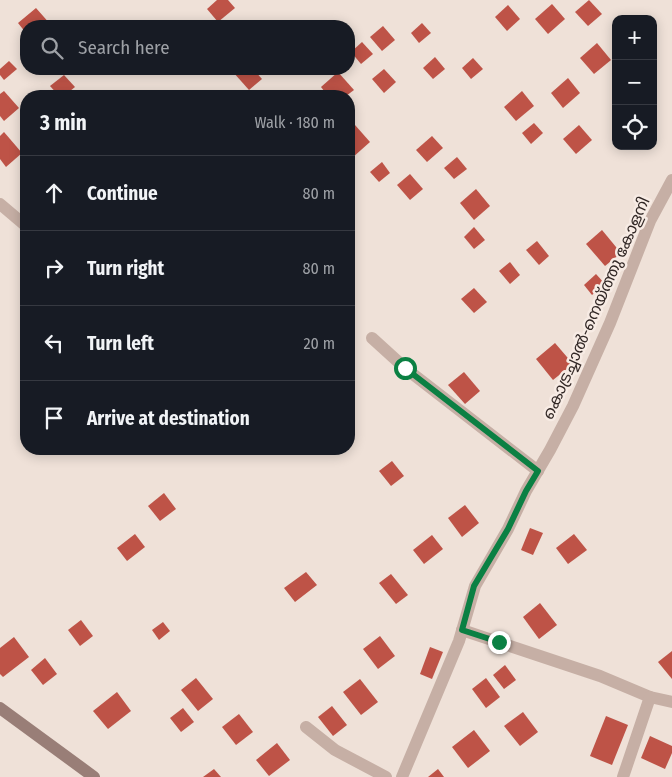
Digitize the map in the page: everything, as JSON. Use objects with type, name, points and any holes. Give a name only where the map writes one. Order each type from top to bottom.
[{"type":"main road","points":[[0,708],[94,777]]},
{"type":"street","name":"കൊട്രച്ചാൽ-നെയ്ത്തു കോളനി","points":[[402,777],[439,691],[462,630],[474,586],[508,529],[591,368],[650,221],[672,180]]},
{"type":"street","points":[[0,204],[20,221]]},
{"type":"street","points":[[372,338],[405,368],[538,471]]},
{"type":"street","points":[[462,630],[600,676],[650,697],[672,702]]},
{"type":"street","points":[[624,777],[650,697]]},
{"type":"street","points":[[306,728],[335,750],[386,777]]},
{"type":"building","points":[[217,0],[228,0],[235,8],[220,20],[216,20],[207,9]]},
{"type":"building","points":[[589,0],[602,14],[588,26],[575,12]]},
{"type":"building","points":[[552,4],[565,19],[548,34],[535,19]]},
{"type":"building","points":[[508,5],[520,19],[507,31],[495,17]]},
{"type":"building","points":[[36,8],[47,20],[22,20]]},
{"type":"building","points":[[422,23],[431,33],[419,43],[411,33]]},
{"type":"building","points":[[383,26],[395,40],[382,51],[370,37]]},
{"type":"building","points":[[362,42],[373,54],[361,64],[355,57],[355,48]]},
{"type":"building","points":[[597,43],[611,60],[594,74],[580,58]]},
{"type":"building","points":[[435,57],[445,69],[433,79],[423,68]]},
{"type":"building","points":[[473,58],[483,69],[471,79],[462,68]]},
{"type":"building","points":[[9,61],[17,69],[4,80],[0,75],[0,69]]},
{"type":"building","points":[[384,69],[396,82],[384,93],[372,79]]},
{"type":"building","points":[[64,75],[75,87],[71,90],[54,90],[50,86]]},
{"type":"building","points":[[236,75],[258,75],[262,79],[249,90]]},
{"type":"building","points":[[335,75],[341,75],[354,90],[323,90],[321,87]]},
{"type":"building","points":[[568,78],[580,93],[563,108],[551,93]]},
{"type":"building","points":[[4,91],[19,108],[4,121],[0,116],[0,94]]},
{"type":"building","points":[[522,91],[534,106],[516,121],[504,107]]},
{"type":"building","points":[[534,123],[543,133],[531,144],[522,133]]},
{"type":"building","points":[[355,125],[370,142],[355,155]]},
{"type":"building","points":[[579,125],[592,140],[576,154],[563,139]]},
{"type":"building","points":[[4,132],[20,151],[20,155],[6,167],[0,159],[0,136]]},
{"type":"building","points":[[432,136],[443,148],[427,162],[416,150]]},
{"type":"building","points":[[457,157],[467,169],[454,179],[444,168]]},
{"type":"building","points":[[382,162],[390,173],[379,182],[370,172]]},
{"type":"building","points":[[410,174],[423,189],[410,200],[397,185]]},
{"type":"building","points":[[476,189],[490,206],[474,220],[460,203]]},
{"type":"building","points":[[474,227],[485,240],[474,249],[464,237]]},
{"type":"building","points":[[602,230],[621,253],[605,266],[586,244]]},
{"type":"building","points":[[537,241],[549,256],[539,265],[526,250]]},
{"type":"building","points":[[510,262],[520,275],[510,284],[499,271]]},
{"type":"building","points":[[596,274],[605,284],[592,295],[584,285]]},
{"type":"building","points":[[474,288],[487,302],[474,313],[461,299]]},
{"type":"building","points":[[555,343],[573,364],[553,380],[536,359]]},
{"type":"building","points":[[464,372],[480,391],[465,404],[448,385]]},
{"type":"building","points":[[392,461],[404,476],[391,486],[379,471]]},
{"type":"building","points":[[164,493],[176,509],[160,521],[148,506]]},
{"type":"building","points":[[465,505],[479,523],[462,537],[448,518]]},
{"type":"building","points":[[530,528],[543,533],[533,555],[521,550]]},
{"type":"building","points":[[135,534],[145,547],[127,561],[117,548]]},
{"type":"building","points":[[574,534],[587,550],[568,564],[556,548]]},
{"type":"building","points":[[432,535],[443,549],[424,564],[413,550]]},
{"type":"building","points":[[306,572],[317,585],[295,602],[284,588]]},
{"type":"building","points":[[391,574],[408,595],[396,604],[379,583]]},
{"type":"building","points":[[540,603],[557,625],[539,639],[523,617]]},
{"type":"building","points":[[81,620],[93,636],[80,646],[68,630]]},
{"type":"building","points":[[163,622],[170,631],[159,640],[152,630]]},
{"type":"building","points":[[380,636],[395,656],[378,669],[363,649]]},
{"type":"building","points":[[14,637],[29,657],[3,677],[0,674],[0,648]]},
{"type":"building","points":[[430,647],[443,652],[432,679],[420,674]]},
{"type":"building","points":[[672,651],[672,679],[658,662]]},
{"type":"building","points":[[45,658],[57,674],[43,685],[31,670]]},
{"type":"building","points":[[505,665],[516,680],[504,689],[493,675]]},
{"type":"building","points":[[196,678],[213,699],[198,711],[181,690]]},
{"type":"building","points":[[486,678],[500,697],[486,708],[472,689]]},
{"type":"building","points":[[360,679],[378,702],[361,715],[343,692]]},
{"type":"building","points":[[117,692],[131,711],[108,729],[93,711]]},
{"type":"building","points":[[332,706],[347,725],[333,736],[318,717]]},
{"type":"building","points":[[183,708],[194,722],[181,732],[170,718]]},
{"type":"building","points":[[523,712],[538,732],[520,746],[504,726]]},
{"type":"building","points":[[239,714],[253,732],[236,745],[222,727]]},
{"type":"building","points":[[606,716],[628,725],[612,765],[590,756]]},
{"type":"building","points":[[474,730],[490,751],[468,768],[452,747]]},
{"type":"building","points":[[650,736],[672,746],[672,753],[665,769],[641,758]]},
{"type":"building","points":[[277,743],[290,760],[269,776],[256,760]]},
{"type":"building","points":[[214,769],[221,777],[203,777]]},
{"type":"building","points":[[438,769],[444,777],[428,777]]},
{"type":"route","points":[[405,368],[538,471],[508,529],[474,586],[462,630],[499,642]]}]
